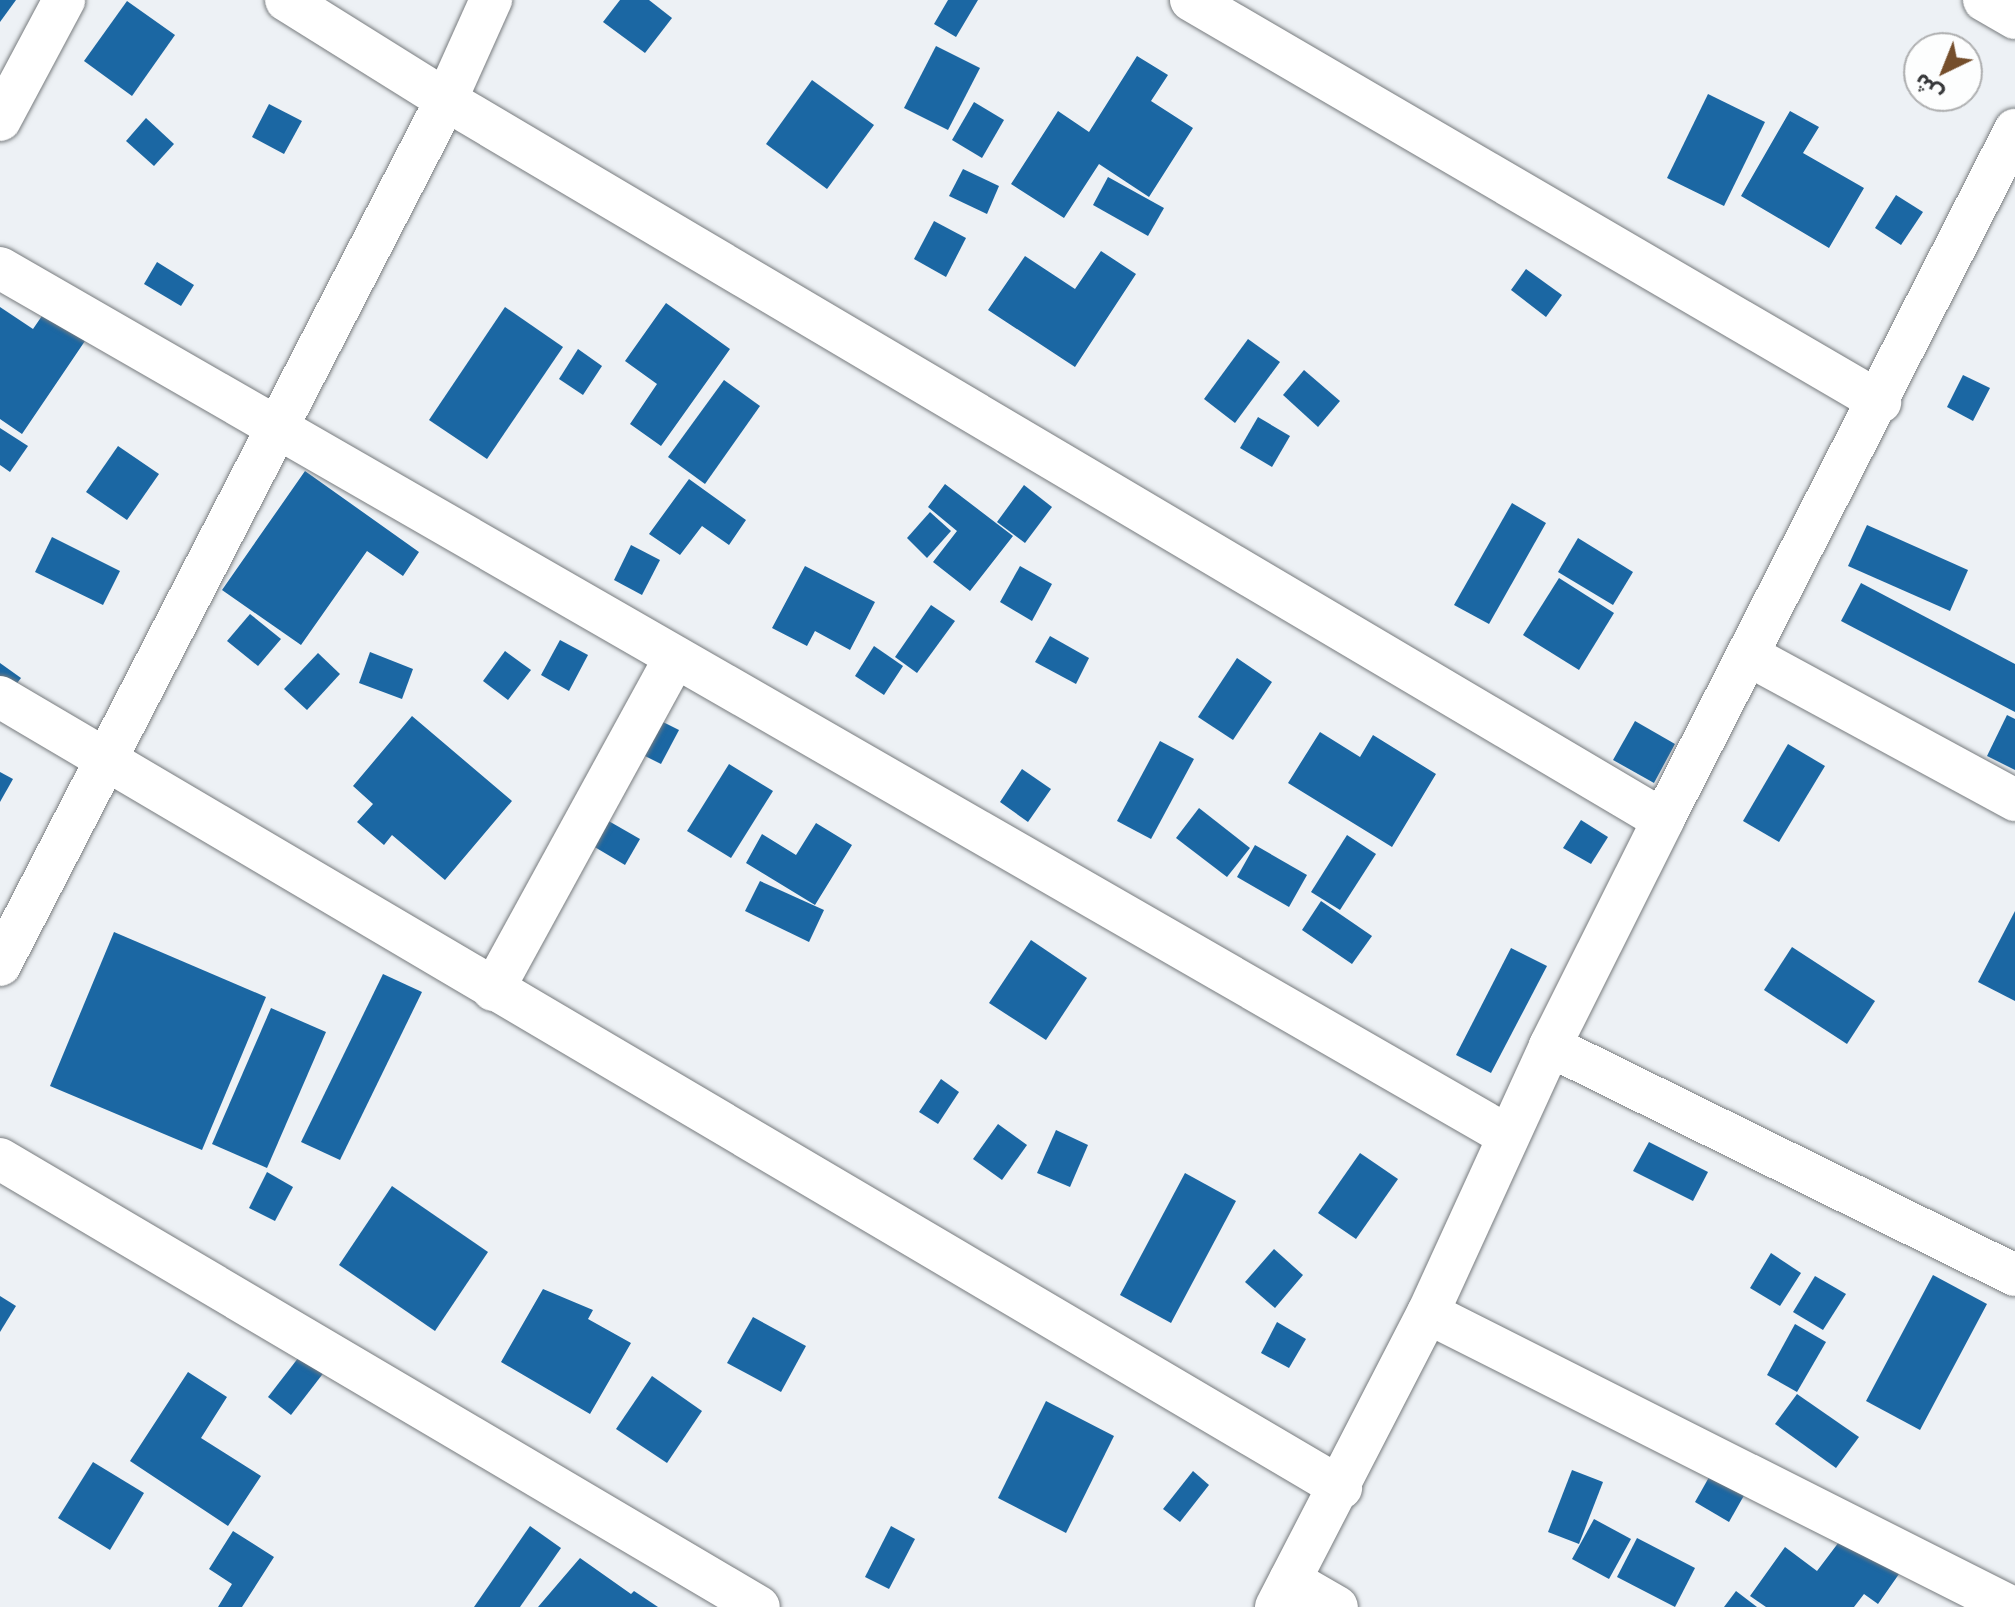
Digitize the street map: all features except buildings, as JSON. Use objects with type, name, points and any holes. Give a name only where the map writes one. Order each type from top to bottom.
[{"type":"street","points":[[0,120],[64,0]]},
{"type":"street","points":[[286,0],[446,100],[1663,820]]},
{"type":"street","points":[[0,965],[102,761],[277,431],[446,100],[491,0]]},
{"type":"street","points":[[1191,0],[1880,402]]},
{"type":"street","points":[[1984,0],[2015,18]]},
{"type":"street","points":[[1337,1607],[1283,1593],[1341,1488],[1428,1313],[1550,1046],[1663,820],[1880,402],[2005,175],[2015,130]]},
{"type":"street","points":[[0,268],[674,660],[1508,1136]]},
{"type":"street","points":[[1748,655],[2015,800]]},
{"type":"street","points":[[493,990],[674,660]]},
{"type":"street","points":[[0,697],[102,761],[1341,1488]]},
{"type":"street","points":[[1550,1046],[2015,1275]]},
{"type":"street","points":[[0,1159],[759,1607]]},
{"type":"street","points":[[1428,1313],[2011,1607]]}]
